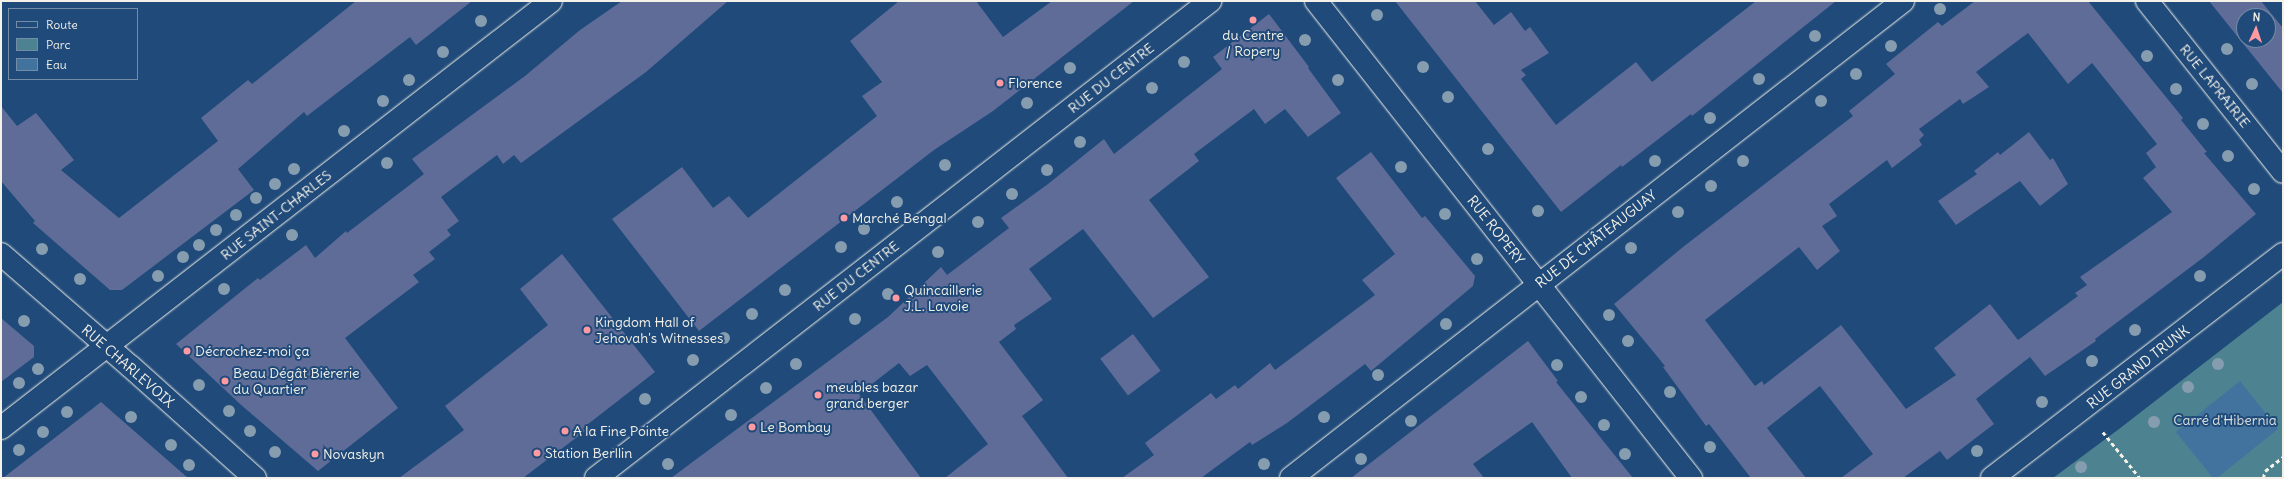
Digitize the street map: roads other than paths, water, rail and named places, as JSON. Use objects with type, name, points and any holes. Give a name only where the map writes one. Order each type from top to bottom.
[{"type":"street","name":"RUE SAINT-CHARLES","points":[[1,428],[551,1]]},
{"type":"street","name":"RUE DU CENTRE","points":[[596,478],[1210,1]]},
{"type":"street","name":"RUE ROPERY","points":[[1316,1],[1691,478]]},
{"type":"street","name":"RUE DE CHÂTEAUGUAY","points":[[1291,478],[1903,1]]},
{"type":"street","name":"RUE LAPRAIRIE","points":[[2147,1],[2283,172]]},
{"type":"street","name":"RUE CHARLEVOIX","points":[[1,254],[255,478]]},
{"type":"street","name":"RUE GRAND TRUNK","points":[[1992,478],[2283,254]]},
{"type":"water","points":[[2240,381],[2278,429],[2217,478],[2213,478],[2176,432]]},
{"type":"place","name":"du Centre / Ropery","points":[[1253,20]]},
{"type":"place","name":"Florence","points":[[1000,83]]},
{"type":"place","name":"Marché Bengal","points":[[844,218]]},
{"type":"place","name":"Quincaillerie J.L. Lavoie","points":[[896,298]]},
{"type":"place","name":"Kingdom Hall of Jehovah's Witnesses","points":[[587,330]]},
{"type":"place","name":"Décrochez-moi ça","points":[[187,351]]},
{"type":"place","name":"Beau Dégât Bièrerie du Quartier","points":[[225,381]]},
{"type":"place","name":"meubles bazar grand berger","points":[[818,395]]},
{"type":"place","name":"Le Bombay","points":[[752,427]]},
{"type":"place","name":"A la Fine Pointe","points":[[565,431]]},
{"type":"place","name":"Station Berllin","points":[[537,453]]},
{"type":"place","name":"Novaskyn","points":[[315,454]]},
{"type":"park label","name":"Carré d'Hibernia","points":[[2225,420]]}]
